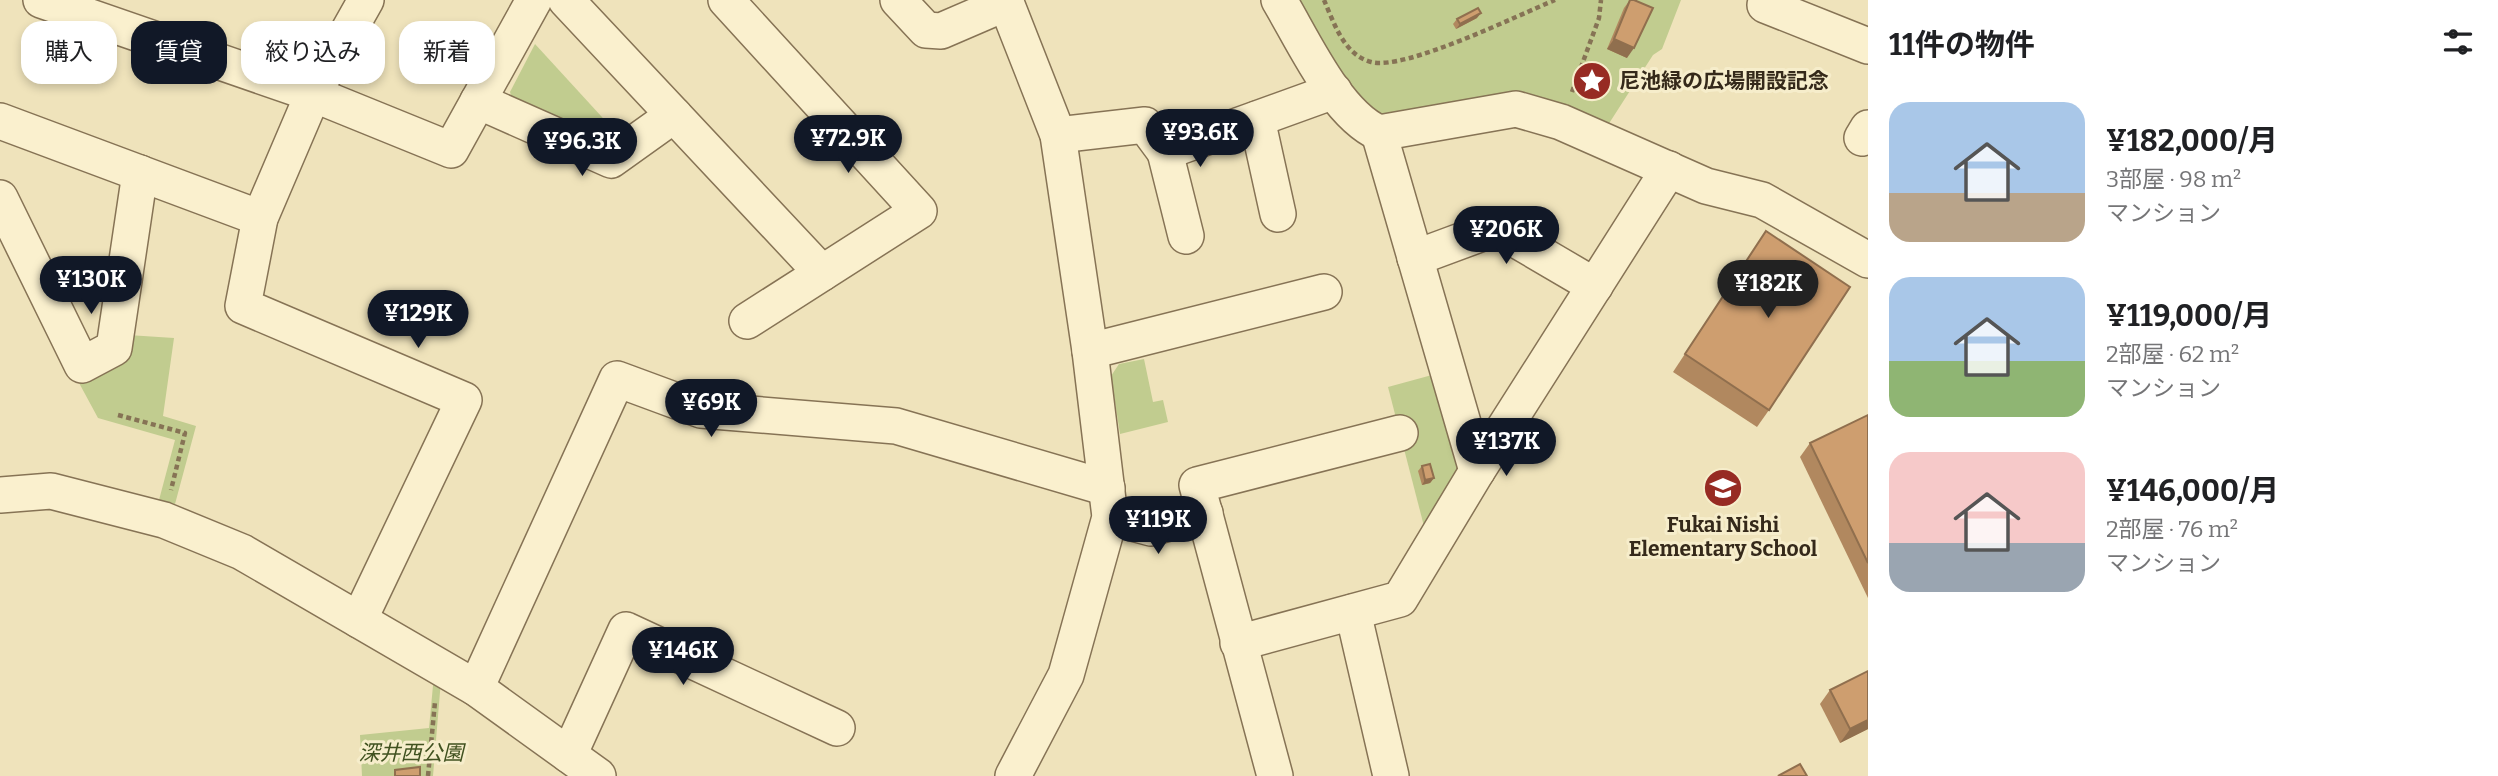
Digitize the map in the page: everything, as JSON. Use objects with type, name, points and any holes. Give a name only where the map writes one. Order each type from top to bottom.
[{"type":"street","points":[[41,0],[313,94],[451,150],[534,0]]},
{"type":"street","points":[[359,620],[464,400],[243,306],[260,218],[313,94],[366,0]]},
{"type":"street","points":[[566,0],[822,273]]},
{"type":"street","points":[[726,0],[919,211],[747,321]]},
{"type":"street","points":[[898,0],[926,30],[934,31],[941,31],[1005,2],[1058,135],[1109,502],[1066,675],[1013,776]]},
{"type":"street","points":[[1279,0],[1334,92],[1364,127],[1379,133],[1516,109],[1561,122],[1706,186],[1762,200],[1868,260]]},
{"type":"street","points":[[1765,5],[1868,46]]},
{"type":"street","points":[[1165,152],[1334,92]]},
{"type":"street","points":[[478,101],[611,160],[674,115]]},
{"type":"street","points":[[1257,119],[1278,214]]},
{"type":"street","points":[[0,121],[260,218]]},
{"type":"street","points":[[1058,135],[1145,125],[1165,152],[1186,236]]},
{"type":"street","points":[[1379,133],[1477,471]]},
{"type":"street","points":[[1238,643],[1400,599],[1477,471],[1669,169]]},
{"type":"street","points":[[0,198],[82,365],[114,348],[140,173]]},
{"type":"street","points":[[1415,258],[1496,228],[1595,286]]},
{"type":"street","points":[[1090,351],[1324,292]]},
{"type":"street","points":[[476,688],[617,379],[701,410],[896,426],[1109,502],[1151,528],[1205,513]]},
{"type":"street","points":[[1275,776],[1197,485],[1400,433]]},
{"type":"street","points":[[0,495],[51,491],[164,520],[242,552],[476,688],[598,776]]},
{"type":"street","points":[[1353,612],[1391,776]]},
{"type":"street","points":[[569,755],[626,630],[837,728]]},
{"type":"path","points":[[1324,0],[1336,30],[1352,52],[1370,62],[1385,64],[1411,59],[1555,0]]},
{"type":"path","points":[[1561,122],[1599,18],[1601,0]]},
{"type":"path","points":[[118,415],[185,433],[164,520]]},
{"type":"path","points":[[428,776],[438,666]]},
{"type":"green space","points":[[1290,0],[1681,0],[1662,49],[1653,55],[1608,125],[1382,117],[1362,106]]},
{"type":"green space","points":[[535,44],[623,140],[609,144],[513,102],[510,92]]},
{"type":"green space","points":[[128,335],[174,338],[163,416],[196,426],[175,504],[159,500],[175,440],[98,418],[78,381]]},
{"type":"green space","points":[[1144,359],[1153,402],[1163,400],[1168,422],[1120,434],[1111,376],[1119,364]]},
{"type":"green space","points":[[1443,372],[1467,466],[1426,534],[1388,387]]},
{"type":"green space","name":"深井西公園","points":[[434,675],[441,680],[433,776],[362,776],[360,735],[429,728]]},
{"type":"building","points":[[1630,0],[1653,8],[1634,48],[1614,39]]},
{"type":"building","points":[[1478,8],[1481,13],[1460,24],[1457,19]]},
{"type":"building","points":[[1766,231],[1850,287],[1769,410],[1685,354]]},
{"type":"building","points":[[1868,415],[1868,563],[1810,443]]},
{"type":"building","points":[[1430,464],[1434,478],[1425,480],[1422,466]]},
{"type":"building","points":[[1868,671],[1868,720],[1850,729],[1830,690]]},
{"type":"building","points":[[1800,764],[1807,776],[1778,776]]},
{"type":"building","points":[[420,767],[420,776],[395,776],[395,770]]},
{"type":"place","name":"尼池緑の広場開設記念","points":[[1592,81]]},
{"type":"place","name":"Fukai Nishi Elementary School","points":[[1723,488]]}]
